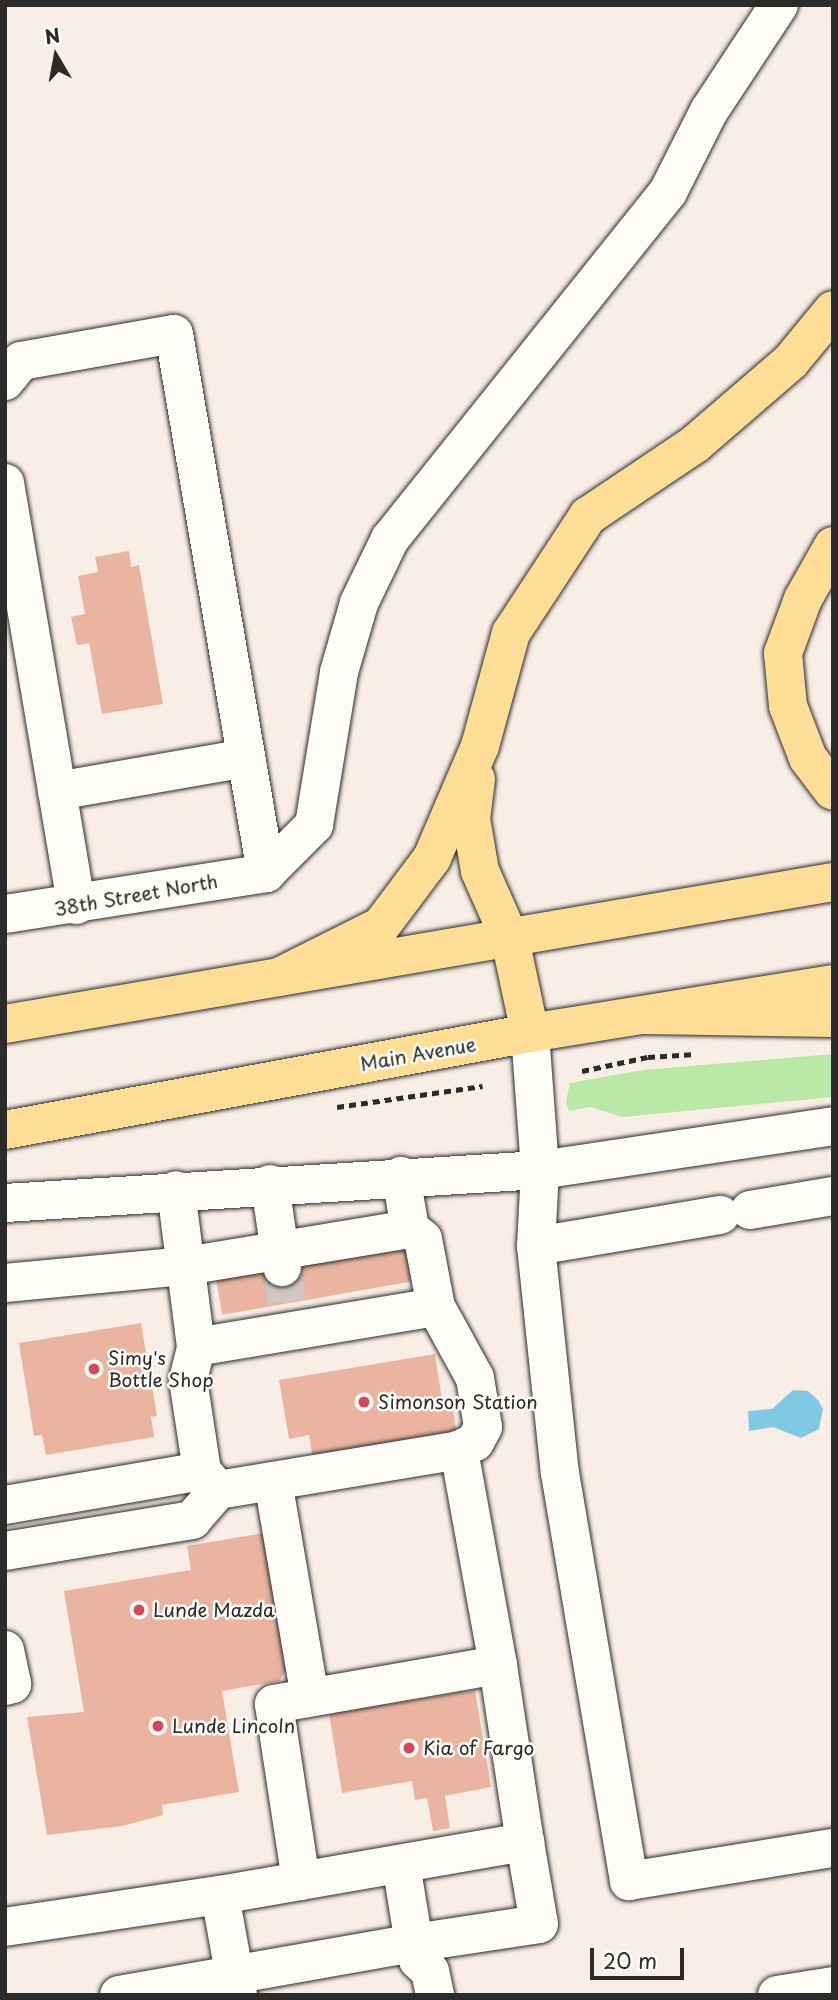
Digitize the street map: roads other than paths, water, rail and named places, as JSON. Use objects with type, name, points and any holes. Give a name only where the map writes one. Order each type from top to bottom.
[{"type":"main road","points":[[279,976],[380,926],[432,858],[480,746],[511,633],[588,516],[695,444],[791,361],[833,310]]},
{"type":"main road","points":[[833,546],[803,599],[783,653],[788,706],[808,758],[833,791]]},
{"type":"main road","points":[[480,746],[471,819],[480,871],[510,939],[530,1033]]},
{"type":"main road","points":[[5,1024],[833,882]]},
{"type":"main road","name":"Main Avenue","points":[[5,1130],[530,1033],[833,984]]},
{"type":"main road","points":[[646,1014],[833,1018]]},
{"type":"street","points":[[266,873],[314,825],[339,672],[359,603],[390,539],[668,192],[709,111],[779,5]]},
{"type":"street","points":[[5,381],[21,360],[174,334],[266,873]]},
{"type":"street","points":[[5,483],[76,905]]},
{"type":"street","points":[[57,791],[246,758]]},
{"type":"street","name":"38th Street North","points":[[5,914],[76,905],[266,873]]},
{"type":"street","points":[[530,1033],[540,1170],[536,1246],[560,1473],[629,1881],[833,1848]]},
{"type":"street","points":[[5,1203],[176,1189],[540,1170],[833,1126]]},
{"type":"street","points":[[5,1505],[210,1480],[273,1481],[459,1450],[475,1441],[484,1427],[475,1378],[436,1307],[423,1239],[410,1229],[401,1176]]},
{"type":"street","points":[[270,1184],[284,1287]]},
{"type":"street","points":[[5,1551],[192,1520],[210,1480],[188,1380],[195,1347],[176,1189]]},
{"type":"street","points":[[536,1246],[833,1196]]},
{"type":"street","points":[[195,1347],[284,1287],[410,1229]]},
{"type":"street","points":[[5,1283],[186,1266],[284,1287],[436,1307]]},
{"type":"street","points":[[119,1995],[415,1966],[539,1924],[498,1665],[459,1450]]},
{"type":"street","points":[[273,1481],[310,1697]]},
{"type":"street","points":[[5,1650],[12,1684],[5,1686]]},
{"type":"street","points":[[302,1881],[274,1704],[498,1665]]},
{"type":"street","points":[[5,1927],[220,1895],[525,1843]]},
{"type":"street","points":[[401,1864],[415,1966]]},
{"type":"street","points":[[220,1895],[236,1985]]},
{"type":"street","points":[[415,1966],[430,1971],[435,1995]]},
{"type":"street","points":[[777,1995],[833,1986]]},
{"type":"water","points":[[793,1390],[808,1391],[818,1400],[823,1409],[819,1429],[801,1438],[773,1427],[749,1431],[748,1411],[772,1409]]},
{"type":"tunnel","points":[[282,1267],[286,1302]]},
{"type":"place","name":"Simy's Bottle Shop","points":[[94,1369]]},
{"type":"place","name":"Simonson Station","points":[[364,1402]]},
{"type":"place","name":"Lunde Mazda","points":[[139,1610]]},
{"type":"place","name":"Lunde Lincoln","points":[[158,1726]]},
{"type":"place","name":"Kia of Fargo","points":[[409,1748]]}]
